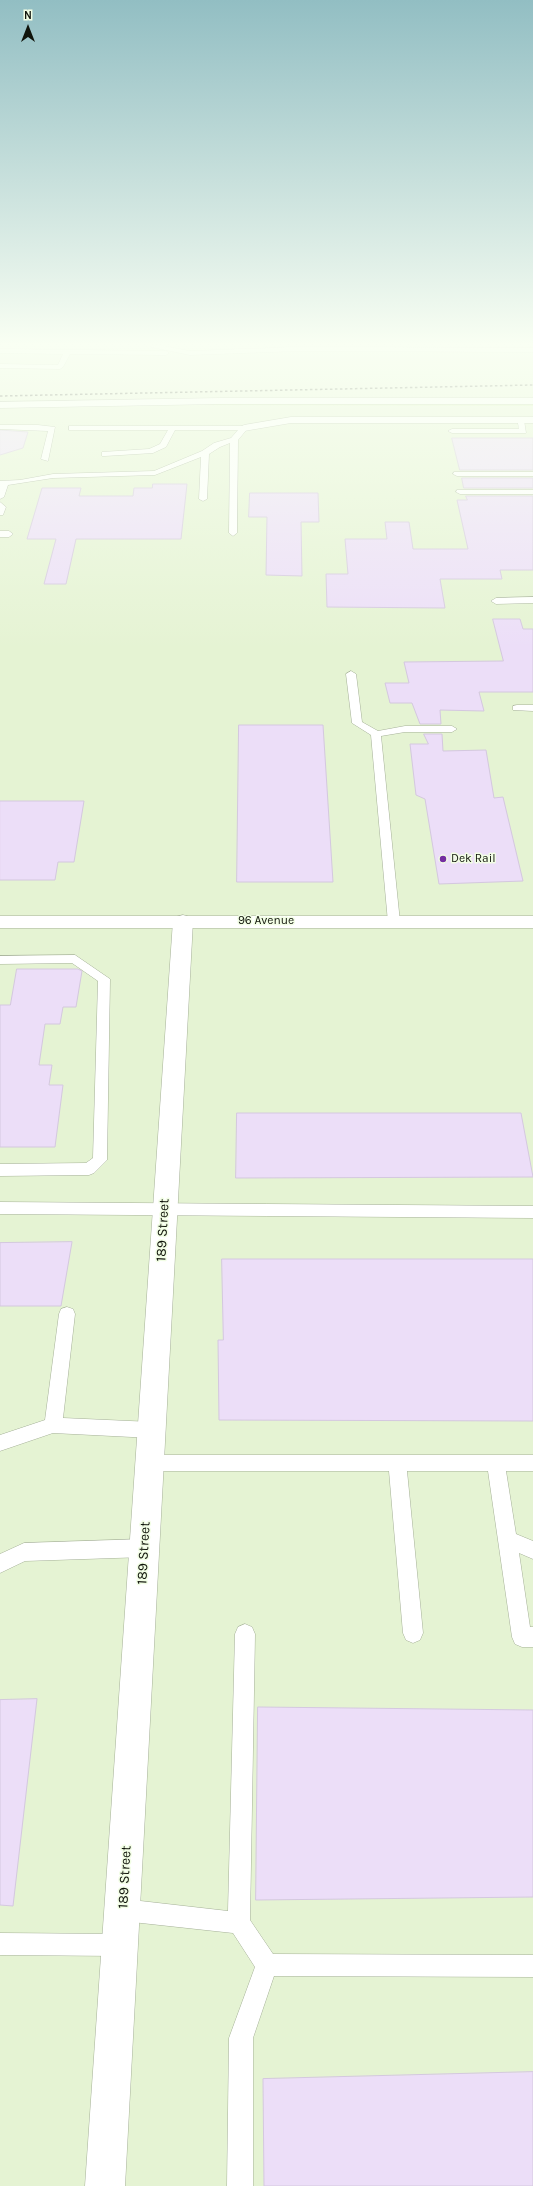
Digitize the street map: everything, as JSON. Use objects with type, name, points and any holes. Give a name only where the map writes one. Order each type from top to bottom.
[{"type":"main road","name":"189 Street","points":[[105,2186],[183,921]]},
{"type":"main road","name":"96 Avenue","points":[[0,922],[533,922]]},
{"type":"lane","points":[[45,459],[48,445]]},
{"type":"lane","points":[[105,454],[150,451],[162,445]]},
{"type":"lane","points":[[0,497],[2,483],[53,476],[155,473],[205,453],[218,445]]},
{"type":"lane","points":[[233,533],[234,445]]},
{"type":"lane","points":[[203,499],[205,453]]},
{"type":"lane","points":[[457,474],[533,474]]},
{"type":"lane","points":[[460,492],[533,492]]},
{"type":"lane","points":[[0,504],[2,507],[0,513]]},
{"type":"lane","points":[[496,601],[533,600]]},
{"type":"lane","points":[[351,674],[357,723],[376,734],[405,729],[452,729]]},
{"type":"lane","points":[[517,708],[533,708]]},
{"type":"lane","points":[[376,734],[394,922]]},
{"type":"lane","points":[[0,960],[76,959],[104,979],[100,1160],[89,1169],[0,1170]]},
{"type":"lane","points":[[0,1208],[533,1212]]},
{"type":"lane","points":[[53,1425],[67,1314]]},
{"type":"lane","points":[[0,1443],[53,1425],[152,1430]]},
{"type":"lane","points":[[150,1463],[533,1463]]},
{"type":"lane","points":[[397,1463],[413,1633]]},
{"type":"lane","points":[[496,1463],[522,1637],[533,1637]]},
{"type":"lane","points":[[508,1540],[533,1550]]},
{"type":"lane","points":[[0,1564],[24,1552],[145,1548]]},
{"type":"lane","points":[[245,1634],[239,1923],[267,1965]]},
{"type":"lane","points":[[122,1910],[239,1923]]},
{"type":"lane","points":[[0,1944],[121,1945]]},
{"type":"lane","points":[[267,1965],[533,1966]]},
{"type":"lane","points":[[240,2186],[241,2038],[267,1965]]},
{"type":"shaded area","points":[[0,445],[533,445],[533,2186],[0,2186]]},
{"type":"building","points":[[0,445],[24,445],[23,448],[0,455]]},
{"type":"building","points":[[454,445],[533,445],[533,470],[460,470]]},
{"type":"building","points":[[462,478],[533,478],[533,488],[464,488]]},
{"type":"building","points":[[153,484],[187,484],[181,539],[76,539],[66,584],[44,584],[56,539],[27,539],[42,488],[81,488],[79,496],[133,496],[134,488],[152,488]]},
{"type":"building","points":[[250,493],[318,493],[319,522],[301,522],[302,576],[266,575],[267,517],[249,517]]},
{"type":"building","points":[[466,496],[533,496],[533,570],[500,570],[502,579],[440,579],[445,608],[327,607],[326,574],[348,574],[345,539],[387,539],[385,522],[409,522],[413,549],[468,549],[457,500],[467,500]]},
{"type":"building","points":[[493,619],[520,619],[523,629],[533,629],[533,692],[479,692],[484,711],[440,710],[441,724],[420,724],[412,703],[390,703],[385,683],[409,683],[404,662],[503,661]]},
{"type":"building","points":[[239,725],[323,725],[333,882],[237,882]]},
{"type":"building","points":[[424,734],[442,734],[443,751],[486,750],[494,798],[503,797],[523,881],[439,884],[425,799],[416,795],[410,744],[428,744]]},
{"type":"building","points":[[0,801],[84,801],[74,862],[58,862],[55,880],[0,880]]},
{"type":"building","points":[[17,969],[78,969],[82,971],[76,1007],[63,1007],[60,1024],[45,1024],[39,1065],[52,1065],[49,1085],[63,1085],[55,1147],[0,1147],[0,1005],[10,1005]]},
{"type":"building","points":[[237,1113],[521,1113],[533,1177],[236,1178]]},
{"type":"building","points":[[72,1242],[61,1306],[0,1306],[0,1243]]},
{"type":"building","points":[[222,1259],[533,1259],[533,1421],[219,1420],[218,1340],[223,1340]]},
{"type":"building","points":[[37,1699],[13,1906],[0,1905],[0,1700]]},
{"type":"building","points":[[258,1707],[533,1710],[533,1897],[256,1900]]},
{"type":"building","points":[[533,2072],[533,2186],[264,2186],[263,2079]]},
{"type":"place","name":"Dek Rail","points":[[443,859]]}]
